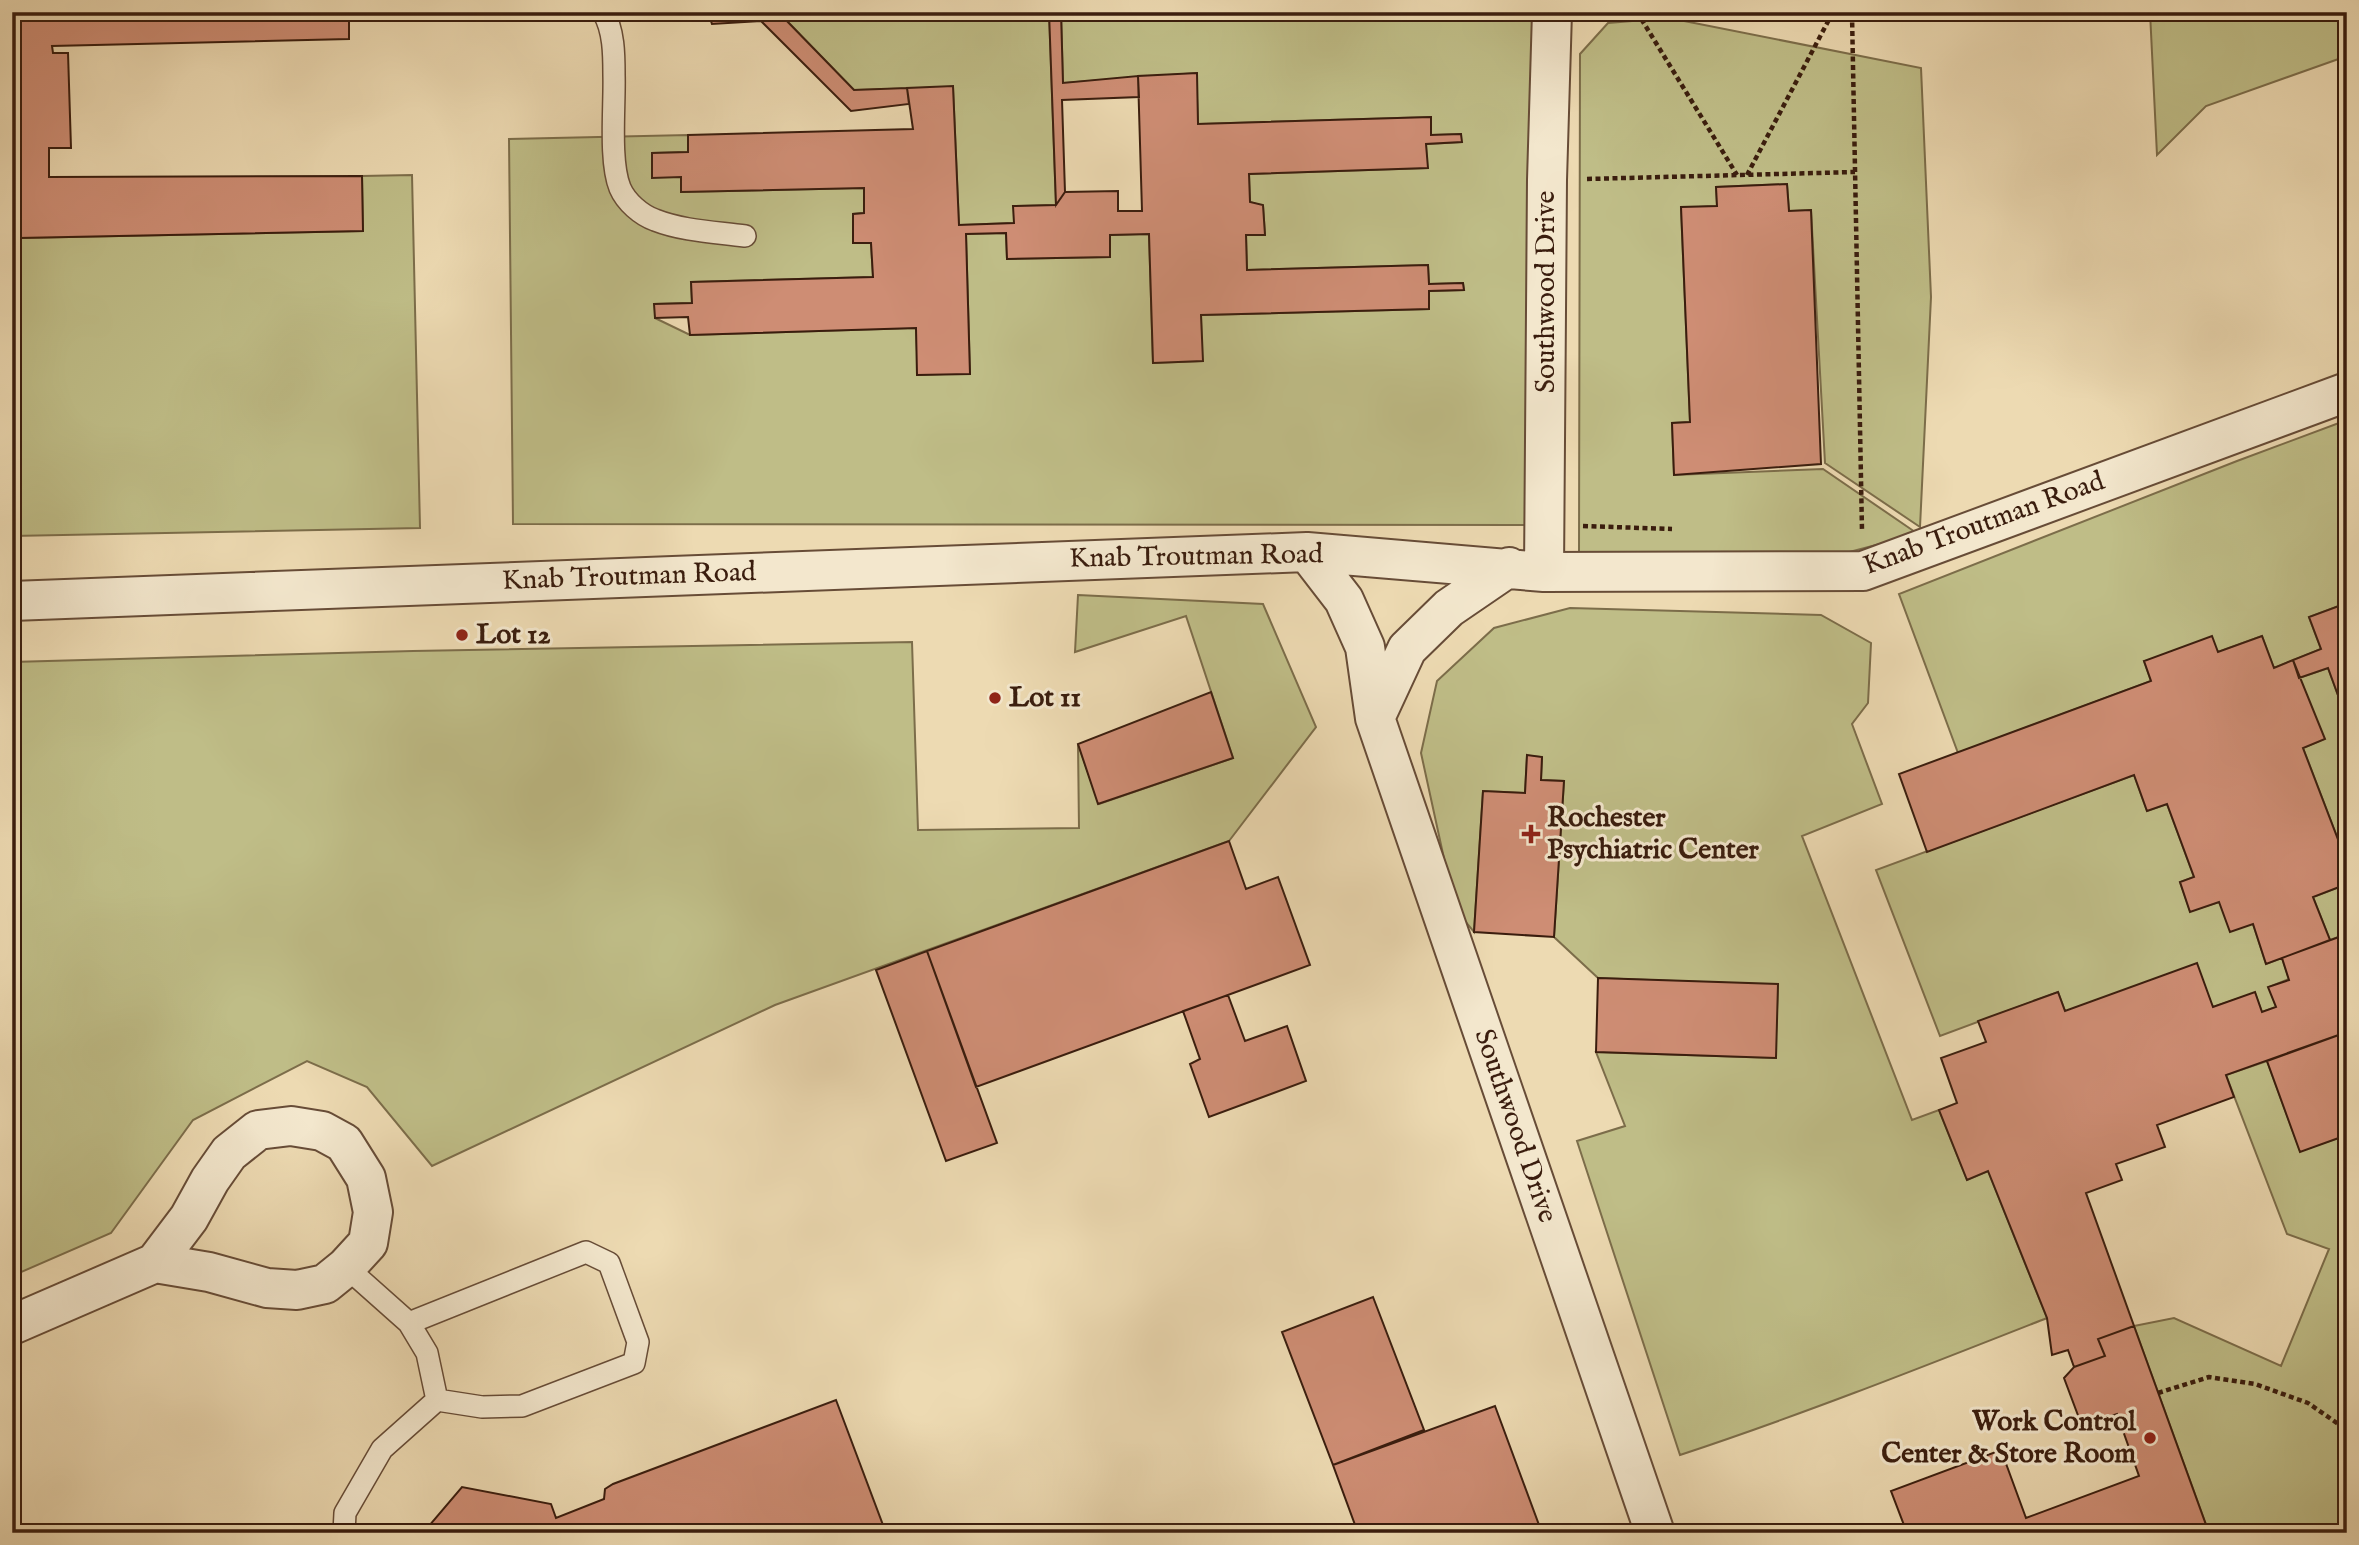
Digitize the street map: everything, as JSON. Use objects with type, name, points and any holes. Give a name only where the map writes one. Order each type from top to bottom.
[{"type":"street","name":"Southwood Drive","points":[[1527,570],[1547,180],[1552,12]]},
{"type":"street","name":"Knab Troutman Road","points":[[12,601],[1307,552],[1527,570],[1863,571],[2347,392]]},
{"type":"street","name":"Southwood Drive","points":[[1307,552],[1344,600],[1365,647],[1375,718],[1655,1533]]},
{"type":"street","points":[[1375,718],[1407,649],[1449,608],[1527,570]]},
{"type":"street","points":[[12,1325],[155,1263],[189,1218],[229,1153],[258,1130],[291,1126],[322,1131],[344,1143],[366,1178],[373,1212],[368,1243],[346,1267],[325,1284],[297,1290],[267,1288],[209,1272],[155,1263]]},
{"type":"lane","points":[[603,12],[608,19],[614,51],[615,160],[620,188],[637,210],[653,220],[678,227],[745,236]]},
{"type":"lane","points":[[409,1322],[586,1252],[608,1263],[638,1342],[634,1363],[522,1406],[482,1407],[437,1400]]},
{"type":"lane","points":[[346,1267],[409,1322],[427,1353],[437,1400]]},
{"type":"lane","points":[[344,1533],[345,1513],[382,1449],[437,1400]]},
{"type":"path","points":[[1637,12],[1737,175]]},
{"type":"path","points":[[1748,175],[1833,12]]},
{"type":"path","points":[[1852,14],[1863,571]]},
{"type":"path","points":[[1547,180],[1855,172]]},
{"type":"path","points":[[2158,1393],[2208,1377],[2255,1384],[2308,1404],[2347,1430]]},
{"type":"shaded area","points":[[783,12],[1049,12],[1056,205],[1014,206],[1014,223],[959,225],[953,87],[854,90],[783,17]]},
{"type":"shaded area","points":[[1061,12],[1539,12],[1544,525],[513,524],[509,139],[688,135],[688,152],[652,153],[652,177],[681,177],[681,192],[864,188],[864,213],[853,214],[853,243],[871,243],[873,277],[691,282],[692,303],[655,304],[655,318],[690,335],[916,328],[918,375],[970,373],[966,234],[1006,233],[1007,259],[1109,257],[1110,235],[1149,234],[1153,363],[1202,361],[1201,315],[1429,309],[1429,291],[1464,290],[1463,283],[1429,284],[1428,265],[1247,270],[1246,235],[1265,234],[1263,206],[1250,202],[1249,174],[1427,168],[1426,144],[1461,142],[1461,134],[1431,135],[1430,117],[1198,124],[1196,73],[1063,83]]},
{"type":"shaded area","points":[[2150,12],[2347,12],[2347,56],[2206,106],[2157,155]]},
{"type":"shaded area","points":[[1669,18],[1921,68],[1931,297],[1920,527],[1825,463],[1811,210],[1789,211],[1787,184],[1716,187],[1717,206],[1681,208],[1690,422],[1672,423],[1674,475],[1823,469],[1918,534],[1838,555],[1579,554],[1580,54],[1608,23]]},
{"type":"shaded area","points":[[412,175],[420,528],[12,536],[12,329],[21,329],[19,238],[363,231],[362,176]]},
{"type":"shaded area","points":[[2347,420],[2347,603],[2309,617],[2321,649],[2274,668],[2262,636],[2218,652],[2144,661],[2151,681],[1958,753],[1899,594]]},
{"type":"shaded area","points":[[1078,595],[1263,604],[1316,727],[1229,841],[775,1005],[432,1166],[367,1087],[307,1061],[193,1120],[111,1233],[12,1276],[12,662],[912,642],[918,830],[1079,828],[1078,744],[1099,804],[1233,758],[1186,616],[1075,652]]},
{"type":"shaded area","points":[[1570,608],[1821,615],[1871,643],[1868,703],[1852,724],[1882,804],[1802,836],[1912,1120],[1939,1110],[1967,1180],[1988,1171],[2047,1318],[1910,1372],[1680,1455],[1577,1141],[1625,1126],[1596,1052],[1775,1058],[1778,985],[1598,978],[1554,937],[1564,781],[1541,780],[1542,757],[1527,756],[1525,793],[1483,791],[1474,932],[1455,909],[1421,753],[1437,681],[1494,628]]},
{"type":"shaded area","points":[[2328,668],[2339,698],[2347,695],[2347,863],[2303,748],[2324,739],[2299,678]]},
{"type":"shaded area","points":[[2134,775],[2147,811],[2167,804],[2194,877],[2180,882],[2190,911],[2219,902],[2253,924],[2266,964],[2282,958],[2289,979],[2269,987],[2276,1007],[2262,1012],[2255,993],[2213,1007],[2065,1011],[2058,992],[1940,1036],[1876,870]]},
{"type":"shaded area","points":[[2347,884],[2347,934],[2330,940],[2313,897]]},
{"type":"shaded area","points":[[2267,1061],[2300,1151],[2347,1135],[2347,1533],[2209,1533],[2134,1326],[2174,1318],[2281,1366],[2329,1249],[2287,1234],[2226,1075]]},
{"type":"building","points":[[12,12],[349,12],[349,39],[52,46],[53,53],[68,53],[71,148],[49,148],[49,177],[362,176],[363,231],[19,238],[21,329],[12,329]]},
{"type":"building","points":[[708,12],[783,12],[783,17],[854,90],[907,88],[909,104],[851,111],[761,21],[712,24]]},
{"type":"building","points":[[1049,12],[1061,12],[1063,83],[1138,76],[1139,97],[1062,100],[1065,192],[1056,205]]},
{"type":"building","points":[[1197,73],[1198,124],[1431,117],[1431,135],[1461,134],[1462,142],[1426,144],[1428,168],[1249,174],[1250,202],[1263,205],[1265,235],[1246,235],[1247,270],[1428,265],[1429,284],[1463,283],[1464,290],[1429,291],[1429,309],[1201,315],[1203,361],[1153,363],[1149,234],[1110,235],[1110,257],[1007,259],[1006,233],[966,234],[970,374],[917,375],[916,328],[690,335],[688,317],[655,318],[654,304],[692,303],[691,282],[873,277],[871,243],[853,243],[853,214],[864,213],[864,188],[681,192],[681,177],[652,178],[652,153],[688,152],[688,135],[913,129],[907,88],[953,86],[959,225],[1014,223],[1013,206],[1056,205],[1065,192],[1118,191],[1118,211],[1142,211],[1138,76]]},
{"type":"building","points":[[1787,184],[1789,211],[1811,210],[1821,464],[1674,475],[1672,423],[1690,422],[1681,207],[1717,206],[1716,187]]},
{"type":"building","points":[[2347,603],[2347,695],[2339,698],[2328,668],[2299,678],[2293,660],[2321,649],[2309,617]]},
{"type":"building","points":[[2212,636],[2218,652],[2262,636],[2274,668],[2293,660],[2325,739],[2303,748],[2347,863],[2347,884],[2313,897],[2330,940],[2266,964],[2253,924],[2230,932],[2219,902],[2190,912],[2180,882],[2194,877],[2167,804],[2147,811],[2134,775],[1927,852],[1899,774],[2151,681],[2144,661]]},
{"type":"building","points":[[1211,692],[1233,758],[1098,804],[1078,744]]},
{"type":"building","points":[[1527,755],[1542,757],[1541,780],[1564,781],[1554,937],[1474,932],[1483,791],[1525,793]]},
{"type":"building","points":[[1229,841],[1246,889],[1278,877],[1310,965],[976,1087],[927,951]]},
{"type":"building","points":[[2347,934],[2347,1032],[2226,1075],[2234,1097],[2157,1125],[2165,1147],[2116,1164],[2122,1180],[2086,1193],[2134,1326],[2098,1339],[2105,1356],[2074,1367],[2068,1350],[2052,1355],[2047,1318],[1988,1171],[1967,1180],[1939,1110],[1957,1103],[1941,1058],[1986,1042],[1978,1021],[2058,992],[2065,1011],[2197,963],[2213,1007],[2255,992],[2262,1012],[2276,1007],[2268,987],[2289,980],[2282,958]]},
{"type":"building","points":[[927,951],[997,1143],[946,1161],[876,970]]},
{"type":"building","points":[[1598,978],[1778,984],[1776,1058],[1596,1052]]},
{"type":"building","points":[[1228,995],[1245,1041],[1287,1026],[1306,1081],[1209,1117],[1190,1064],[1200,1059],[1183,1011]]},
{"type":"building","points":[[2347,1032],[2347,1135],[2300,1152],[2267,1061]]},
{"type":"building","points":[[1373,1297],[1424,1430],[1333,1465],[1282,1332]]},
{"type":"building","name":"Work Control Center & Store Room","points":[[2134,1326],[2209,1533],[1907,1533],[1891,1491],[2001,1450],[2026,1518],[2139,1476],[2117,1414],[2082,1426],[2064,1378],[2074,1367],[2105,1356],[2098,1339]]},
{"type":"building","points":[[836,1400],[886,1533],[423,1533],[462,1487],[551,1504],[556,1518],[604,1499],[605,1489],[613,1484]]},
{"type":"building","points":[[1495,1406],[1542,1533],[1358,1533],[1333,1465]]},
{"type":"place","name":"Lot 12","points":[[462,635]]},
{"type":"place","name":"Lot 11","points":[[995,698]]},
{"type":"place","name":"Rochester Psychiatric Center","points":[[1531,834]]},
{"type":"place","name":"Work Control Center & Store Room","points":[[2150,1438]]}]
